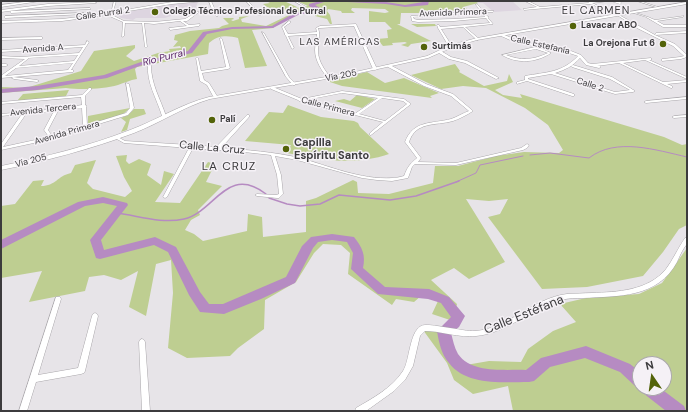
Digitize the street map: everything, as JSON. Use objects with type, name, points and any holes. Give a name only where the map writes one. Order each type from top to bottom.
[{"type":"main road","points":[[1,6],[39,1]]},
{"type":"main road","name":"Vía 205","points":[[1,168],[51,156],[133,131],[191,103],[214,96],[330,79],[428,57],[452,46],[477,39],[657,7],[687,4]]},
{"type":"street","points":[[60,4],[64,1]]},
{"type":"street","points":[[112,14],[115,1]]},
{"type":"street","name":"Calle Purral 2","points":[[1,21],[43,22],[112,14],[166,4],[204,1]]},
{"type":"street","points":[[210,1],[217,16]]},
{"type":"street","points":[[247,1],[260,15]]},
{"type":"street","points":[[295,1],[305,7]]},
{"type":"street","points":[[526,1],[540,7]]},
{"type":"street","points":[[524,9],[608,1]]},
{"type":"street","points":[[614,1],[620,3]]},
{"type":"street","points":[[638,1],[657,7]]},
{"type":"street","points":[[589,2],[618,15],[674,45],[686,56],[664,60]]},
{"type":"street","points":[[1,12],[60,4],[94,3],[81,17]]},
{"type":"street","points":[[439,28],[492,24],[477,5]]},
{"type":"street","points":[[1,12],[90,9]]},
{"type":"street","name":"Avenida Primera","points":[[434,21],[412,19],[413,15],[493,11]]},
{"type":"street","points":[[1,21],[12,12]]},
{"type":"street","points":[[107,14],[124,22],[143,23],[180,21],[189,19],[198,12]]},
{"type":"street","points":[[632,12],[667,26],[687,26]]},
{"type":"street","points":[[5,17],[85,14]]},
{"type":"street","points":[[656,21],[683,16]]},
{"type":"street","points":[[434,21],[488,17]]},
{"type":"street","points":[[678,17],[687,19]]},
{"type":"street","points":[[666,19],[687,26]]},
{"type":"street","points":[[180,21],[189,26]]},
{"type":"street","points":[[434,21],[449,44],[452,46]]},
{"type":"street","points":[[123,36],[124,22]]},
{"type":"street","points":[[290,22],[283,27],[293,48]]},
{"type":"street","points":[[143,23],[146,47]]},
{"type":"street","points":[[170,29],[199,25]]},
{"type":"street","points":[[330,79],[318,58],[317,46],[320,38],[318,28],[355,25],[375,69]]},
{"type":"street","points":[[464,27],[477,39]]},
{"type":"street","points":[[654,34],[687,32]]},
{"type":"street","points":[[264,33],[288,77],[294,84]]},
{"type":"street","points":[[286,34],[318,33]]},
{"type":"street","name":"Calle Estefanía","points":[[502,35],[518,42],[567,50],[580,56],[590,65],[599,67]]},
{"type":"street","points":[[1,39],[41,38]]},
{"type":"street","points":[[200,72],[228,68],[221,39]]},
{"type":"street","points":[[1,77],[71,71],[74,62],[88,42]]},
{"type":"street","name":"Avenida A","points":[[1,52],[85,46]]},
{"type":"street","points":[[535,48],[550,53],[537,59],[525,61],[519,61],[503,55],[542,46]]},
{"type":"street","points":[[5,58],[12,51]]},
{"type":"street","points":[[440,52],[450,58],[469,64],[497,78]]},
{"type":"street","points":[[1,58],[28,58],[80,54]]},
{"type":"street","points":[[527,80],[526,77],[552,73],[573,66],[580,56]]},
{"type":"street","points":[[1,77],[28,58]]},
{"type":"street","points":[[197,58],[202,81],[208,84],[214,96]]},
{"type":"street","points":[[645,59],[687,79]]},
{"type":"street","points":[[590,65],[650,59]]},
{"type":"street","points":[[16,67],[74,62]]},
{"type":"street","points":[[619,62],[671,87]]},
{"type":"street","points":[[1,65],[6,65]]},
{"type":"street","points":[[149,65],[151,84],[154,93],[160,102],[164,116]]},
{"type":"street","points":[[389,66],[425,85],[452,95],[471,111],[452,120],[426,124],[415,129],[408,138],[407,142],[418,156],[418,160],[413,164]]},
{"type":"street","name":"Calle 2","points":[[552,73],[616,93],[633,91],[615,80],[573,66]]},
{"type":"street","points":[[1,77],[37,82]]},
{"type":"street","points":[[288,77],[286,80],[288,85]]},
{"type":"street","points":[[664,83],[687,79]]},
{"type":"street","points":[[518,83],[527,80],[573,95]]},
{"type":"street","name":"Avenida Primera","points":[[1,148],[24,145],[122,116],[130,111],[132,106],[127,84]]},
{"type":"street","name":"Calle Primera","points":[[272,88],[300,100],[334,110],[357,114],[386,122]]},
{"type":"street","points":[[2,104],[83,96],[90,89]]},
{"type":"street","points":[[300,100],[342,92],[404,100],[409,104],[371,134]]},
{"type":"street","points":[[83,96],[85,127]]},
{"type":"street","points":[[357,114],[381,97]]},
{"type":"street","points":[[646,102],[687,98]]},
{"type":"street","name":"Avenida Tercera","points":[[1,115],[84,106]]},
{"type":"street","points":[[51,137],[46,130],[57,110]]},
{"type":"street","points":[[1,148],[24,113]]},
{"type":"street","points":[[218,149],[248,116]]},
{"type":"street","points":[[674,117],[687,116]]},
{"type":"street","name":"Calle La Cruz","points":[[115,137],[124,142],[192,146],[273,154],[386,179],[406,177],[413,164]]},
{"type":"street","points":[[413,164],[466,163],[522,149],[527,145]]},
{"type":"street","points":[[165,197],[192,146]]},
{"type":"street","points":[[257,195],[277,197],[281,194],[279,175],[273,154]]},
{"type":"street","name":"Calle Estéfana","points":[[359,411],[395,385],[407,371],[417,334],[423,328],[432,328],[459,333],[486,332],[562,298],[606,295],[637,290],[649,286],[662,278],[672,268],[687,239]]},
{"type":"street","points":[[23,411],[58,299]]},
{"type":"street","points":[[33,379],[81,371],[95,316]]},
{"type":"street","points":[[142,342],[146,411]]},
{"type":"shaded area","points":[[475,1],[512,1],[522,10],[494,12],[483,3],[478,3]]},
{"type":"shaded area","name":"Colegio Técnico Profesional de Purral","points":[[198,2],[195,9],[165,18],[136,18],[133,20],[121,18],[117,14],[169,4]]},
{"type":"green space","points":[[266,1],[284,1],[297,7],[296,8],[308,6],[297,1],[475,1],[478,3],[463,7],[467,9],[432,13],[401,13],[400,24],[397,24],[431,41],[411,44],[408,47],[401,45],[407,43],[405,42],[392,43],[393,45],[383,46],[377,39],[388,38],[387,30],[392,29],[385,22],[369,22],[369,11],[389,12],[385,9],[352,8],[351,10],[355,13],[342,13],[341,11],[328,9],[327,11],[330,15],[332,24],[330,24],[327,19],[315,16],[315,13],[306,11],[295,14],[296,16],[289,16],[273,28],[252,30],[267,66],[245,68],[238,38],[223,36],[212,40],[209,43],[208,54],[137,67],[135,69],[137,79],[118,85],[92,89],[66,88],[1,93],[1,87],[26,88],[81,71],[94,51],[135,45],[135,48],[126,56],[134,61],[158,53],[170,51],[169,49],[181,48],[180,46],[173,47],[178,41],[174,40],[175,35],[190,31],[219,28],[229,24],[223,18],[233,18],[234,19],[231,20],[233,21],[239,19],[239,17],[249,16],[241,19],[242,22],[266,26],[291,14],[289,11],[278,11],[269,8],[263,4],[270,3]]},
{"type":"green space","points":[[411,24],[435,24],[436,26],[417,27]]},
{"type":"green space","points":[[455,64],[460,71],[459,72],[484,86],[507,81],[509,74],[513,82],[495,90],[503,95],[522,98],[520,94],[664,137],[682,145],[687,144],[687,225],[679,229],[663,252],[643,276],[587,287],[542,289],[488,217],[500,214],[508,199],[489,201],[466,199],[505,262],[469,279],[454,268],[431,280],[457,304],[453,321],[432,314],[438,301],[421,296],[414,302],[396,299],[392,305],[348,274],[350,253],[341,245],[323,244],[314,253],[296,282],[265,300],[264,329],[238,348],[230,356],[187,358],[168,348],[173,293],[171,260],[156,264],[146,316],[129,307],[138,271],[121,280],[104,275],[89,277],[85,291],[29,302],[42,271],[1,278],[1,206],[15,204],[33,181],[44,180],[41,186],[46,186],[66,174],[71,173],[75,165],[96,160],[87,183],[93,189],[125,197],[132,191],[124,177],[116,156],[127,155],[126,161],[129,164],[139,159],[151,164],[147,175],[161,185],[164,171],[174,174],[155,202],[180,203],[208,162],[215,164],[206,182],[222,186],[198,210],[200,215],[191,220],[185,230],[194,234],[203,241],[247,231],[248,214],[262,217],[263,237],[306,232],[306,201],[316,198],[353,180],[357,182],[358,193],[389,194],[433,183],[435,166],[458,166],[496,156],[524,152],[559,153],[563,150],[548,125],[525,108],[486,88],[463,86],[441,89],[411,75]]},
{"type":"green space","points":[[367,72],[385,83],[404,78],[439,93],[430,96],[432,98],[342,86],[327,81]]},
{"type":"green space","points":[[69,90],[66,96],[17,101],[23,94]]},
{"type":"green space","points":[[357,95],[375,99],[362,108],[335,101],[344,99],[350,101]]},
{"type":"green space","points":[[288,105],[321,117],[354,121],[358,123],[360,127],[389,154],[363,160],[326,160],[287,153],[291,145],[245,141],[269,112],[283,113]]},
{"type":"green space","points":[[130,108],[121,116],[88,125],[88,116]]},
{"type":"green space","points":[[134,109],[144,109],[146,114],[130,119],[127,130],[121,132],[126,122],[121,118],[128,115]]},
{"type":"green space","points":[[687,248],[687,411],[513,411],[508,386],[473,394],[454,380],[447,363],[423,330],[438,329],[460,366],[489,361],[521,362],[528,349],[553,331],[576,322],[560,304],[586,298],[639,294],[662,283]]},
{"type":"waterway","name":"Río Purral","points":[[1,91],[37,88],[105,77],[143,63],[190,52],[205,33],[232,28],[273,27],[296,14],[318,9],[311,5],[325,1]]},
{"type":"waterway","name":"Río Purral","points":[[330,1],[386,3],[405,6],[426,4],[427,1]]},
{"type":"waterway","points":[[530,155],[550,153],[589,158],[611,148],[636,147],[687,157]]},
{"type":"waterway","points":[[456,182],[476,173],[480,165],[523,156]]},
{"type":"waterway","points":[[269,198],[287,204],[300,206],[320,204],[339,195],[390,200],[416,196],[459,181]]},
{"type":"waterway","points":[[117,213],[167,221],[184,219],[195,215],[231,187],[241,184],[253,186],[266,194]]},
{"type":"waterway","points":[[1,245],[82,204],[103,200],[123,205],[95,240],[100,255],[155,241],[172,250],[195,295],[205,309],[224,309],[291,280],[308,246],[315,239],[332,237],[350,239],[359,256],[357,269],[382,291],[429,294],[445,300],[458,316],[454,323],[444,331],[447,347],[453,359],[462,367],[473,372],[486,375],[529,376],[546,362],[586,352],[625,368],[632,374]]},
{"type":"waterway","points":[[658,396],[678,411]]},
{"type":"place","name":"Colegio Técnico Profesional de Purral","points":[[155,12]]},
{"type":"place","name":"Lavacar ABO","points":[[573,26]]},
{"type":"place","name":"La Orejona Fut 6","points":[[663,44]]},
{"type":"place","name":"Surtimás","points":[[424,47]]},
{"type":"place","name":"Palí","points":[[212,120]]},
{"type":"place","name":"Capilla Espíritu Santo","points":[[286,149]]},
{"type":"district","name":"EL CARMEN","points":[[596,11]]},
{"type":"district","name":"LAS AMÉRICAS","points":[[340,42]]},
{"type":"district","name":"LA CRUZ","points":[[229,167]]}]
